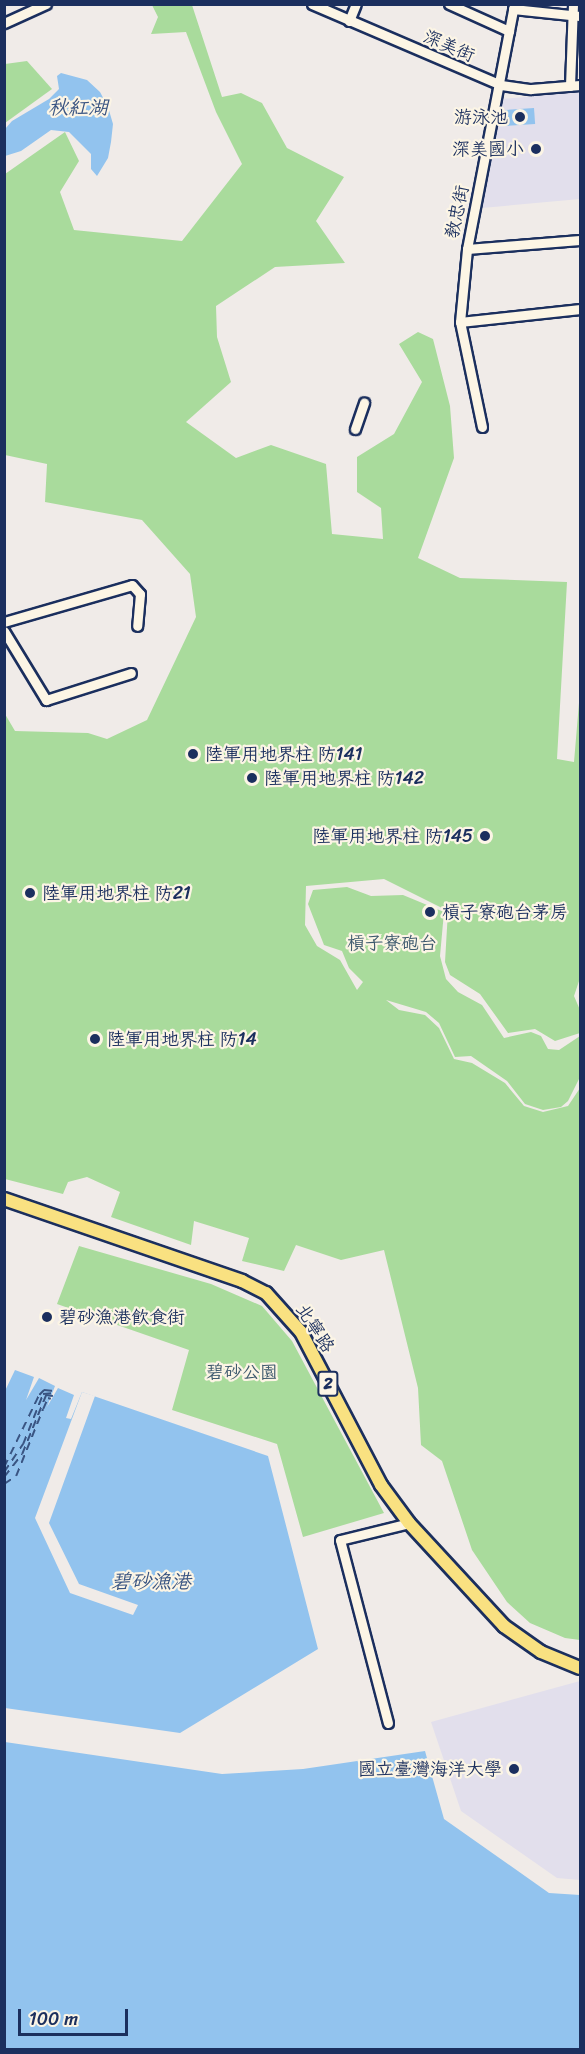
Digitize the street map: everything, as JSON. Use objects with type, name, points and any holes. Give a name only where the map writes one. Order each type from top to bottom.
[{"type":"main road","name":"北寧路","points":[[4,1199],[242,1281],[266,1293],[301,1332],[381,1485],[409,1523],[504,1626],[541,1652],[580,1668]]},
{"type":"street","points":[[22,4],[24,15]]},
{"type":"street","points":[[4,23],[46,4]]},
{"type":"street","name":"深美街","points":[[312,4],[501,85],[531,89],[580,85]]},
{"type":"street","points":[[349,21],[356,4]]},
{"type":"street","points":[[449,4],[509,31]]},
{"type":"street","points":[[514,7],[575,12],[570,86]]},
{"type":"street","name":"教忠街","points":[[482,427],[460,322],[466,249],[501,85],[514,7]]},
{"type":"street","points":[[466,249],[580,240]]},
{"type":"street","points":[[460,322],[580,309]]},
{"type":"street","points":[[356,429],[364,403]]},
{"type":"street","points":[[4,622],[132,585],[140,594],[137,626]]},
{"type":"street","points":[[4,631],[46,700],[131,673]]},
{"type":"street","points":[[388,1723],[340,1540],[409,1523]]},
{"type":"shaded area","name":"深美國小","points":[[580,92],[580,199],[482,208],[501,99]]},
{"type":"shaded area","name":"國立臺灣海洋大學","points":[[580,1681],[580,1880],[557,1878],[461,1811],[431,1722]]},
{"type":"green space","name":"槓子寮砲台","points":[[152,5],[192,5],[222,97],[241,93],[262,103],[287,148],[344,177],[316,221],[345,263],[275,267],[216,306],[217,337],[231,382],[186,422],[236,458],[271,445],[326,464],[332,534],[383,539],[381,508],[357,492],[357,457],[394,434],[422,382],[399,344],[418,332],[433,339],[450,406],[454,458],[418,558],[460,578],[567,582],[557,759],[574,762],[580,691],[580,978],[574,996],[580,1010],[580,1033],[555,1041],[535,1029],[508,1033],[480,994],[450,975],[445,962],[448,911],[384,879],[306,886],[305,925],[317,946],[340,960],[357,990],[363,982],[349,968],[342,951],[324,945],[308,904],[313,890],[347,887],[371,896],[403,895],[444,912],[440,956],[446,979],[458,992],[482,1005],[504,1038],[531,1032],[541,1036],[548,1049],[559,1050],[580,1036],[580,1077],[568,1101],[561,1107],[543,1110],[525,1104],[507,1081],[471,1056],[455,1057],[439,1023],[426,1012],[386,1000],[399,1010],[425,1015],[439,1028],[454,1059],[472,1063],[505,1083],[524,1106],[543,1112],[568,1106],[580,1088],[580,1640],[565,1638],[530,1623],[507,1602],[472,1550],[442,1461],[421,1445],[418,1388],[384,1250],[341,1260],[296,1245],[284,1271],[242,1261],[249,1238],[194,1221],[191,1245],[111,1217],[120,1192],[87,1177],[68,1182],[63,1194],[5,1179],[5,714],[15,731],[88,733],[107,739],[147,720],[196,617],[190,574],[142,520],[45,502],[47,464],[5,455],[5,174],[65,132],[79,161],[60,192],[74,230],[182,241],[242,164],[216,112],[186,32],[151,34],[158,17]]},
{"type":"green space","points":[[27,61],[52,89],[5,123],[5,64]]},
{"type":"green space","name":"碧砂公園","points":[[79,1246],[211,1284],[262,1306],[292,1341],[384,1513],[303,1537],[277,1444],[172,1410],[189,1350],[57,1304]]},
{"type":"water","name":"秋紅湖","points":[[61,73],[87,80],[100,92],[108,107],[113,124],[111,142],[108,158],[97,176],[91,169],[91,154],[69,132],[51,130],[21,151],[5,156],[5,129],[12,121],[49,99],[59,89],[57,76]]},
{"type":"water","name":"游泳池","points":[[534,108],[535,124],[506,126],[505,110]]},
{"type":"water","name":"碧砂漁港","points":[[15,1370],[34,1377],[26,1400],[39,1378],[55,1386],[47,1407],[58,1388],[74,1395],[66,1418],[71,1419],[82,1392],[268,1456],[318,1649],[180,1733],[5,1708],[4,1393]]},
{"type":"water","points":[[5,1742],[222,1774],[303,1769],[425,1751],[444,1819],[549,1893],[580,1895],[580,2049],[5,2049]]},
{"type":"pier","points":[[82,1392],[95,1396],[49,1523],[79,1584],[138,1605],[133,1615],[70,1593],[35,1518]]},
{"type":"ferry route","points":[[4,1467],[39,1395],[44,1390],[54,1391]]},
{"type":"ferry route","points":[[4,1472],[23,1444],[43,1394],[54,1393]]},
{"type":"ferry route","points":[[4,1477],[22,1454],[46,1395],[53,1396]]},
{"type":"ferry route","points":[[4,1484],[16,1476],[43,1409],[48,1398],[51,1399]]},
{"type":"place","name":"游泳池","points":[[520,117]]},
{"type":"place","name":"深美國小","points":[[536,149]]},
{"type":"place","name":"陸軍用地界柱 防141","points":[[193,754]]},
{"type":"place","name":"陸軍用地界柱 防142","points":[[252,778]]},
{"type":"place","name":"陸軍用地界柱 防145","points":[[485,836]]},
{"type":"place","name":"陸軍用地界柱 防21","points":[[30,893]]},
{"type":"place","name":"槓子寮砲台茅房","points":[[430,912]]},
{"type":"place","name":"陸軍用地界柱 防14","points":[[95,1039]]},
{"type":"place","name":"碧砂漁港飲食街","points":[[47,1317]]},
{"type":"place","name":"國立臺灣海洋大學","points":[[514,1769]]}]
